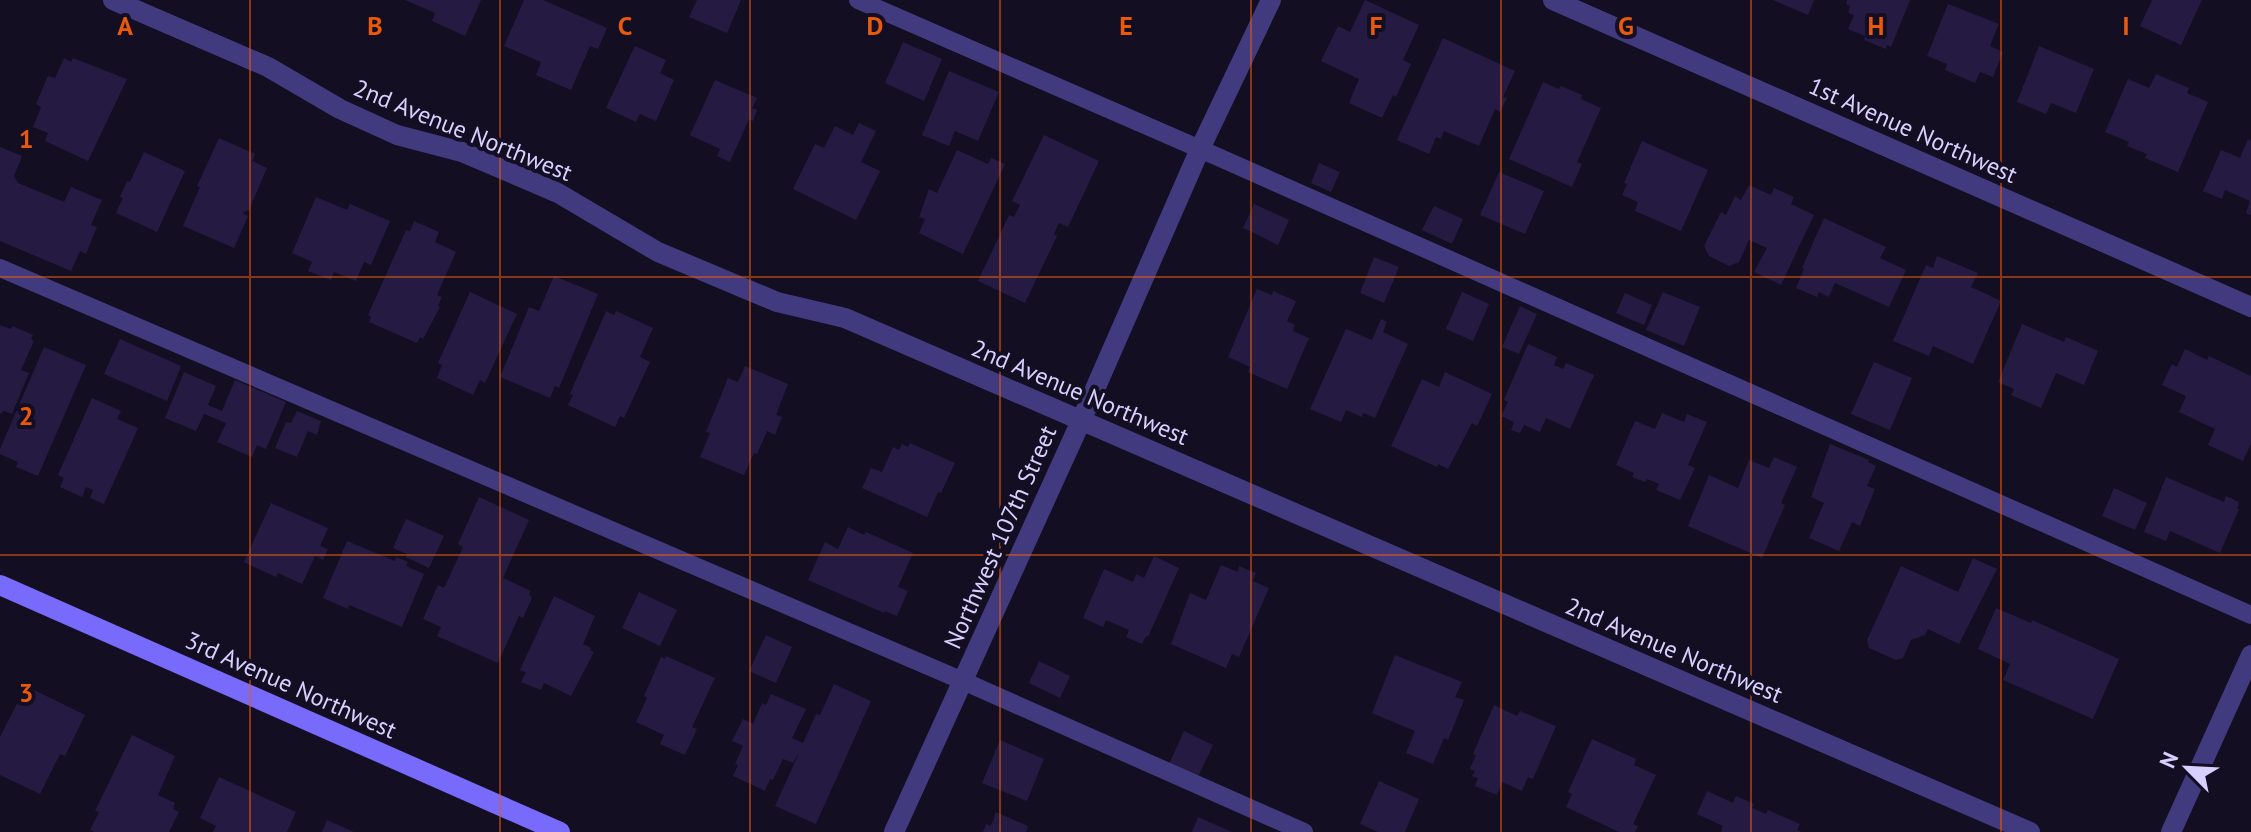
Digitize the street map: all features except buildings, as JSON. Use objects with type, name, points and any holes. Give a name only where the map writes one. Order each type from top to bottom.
[{"type":"street","name":"2nd Avenue Northwest","points":[[113,0],[268,67],[340,109],[397,135],[462,152],[558,193],[658,252],[777,302],[845,318],[2030,832]]},
{"type":"street","name":"Northwest 107th Street","points":[[894,832],[1081,421],[1200,149],[1271,0]]},
{"type":"street","name":"1st Avenue Northwest","points":[[1553,0],[2251,307]]},
{"type":"street","name":"3rd Avenue Northwest","points":[[0,585],[560,832]]},
{"type":"street","points":[[2171,832],[2251,655]]},
{"type":"lane","points":[[858,0],[2251,615]]},
{"type":"lane","points":[[0,268],[963,681],[1304,832]]}]
